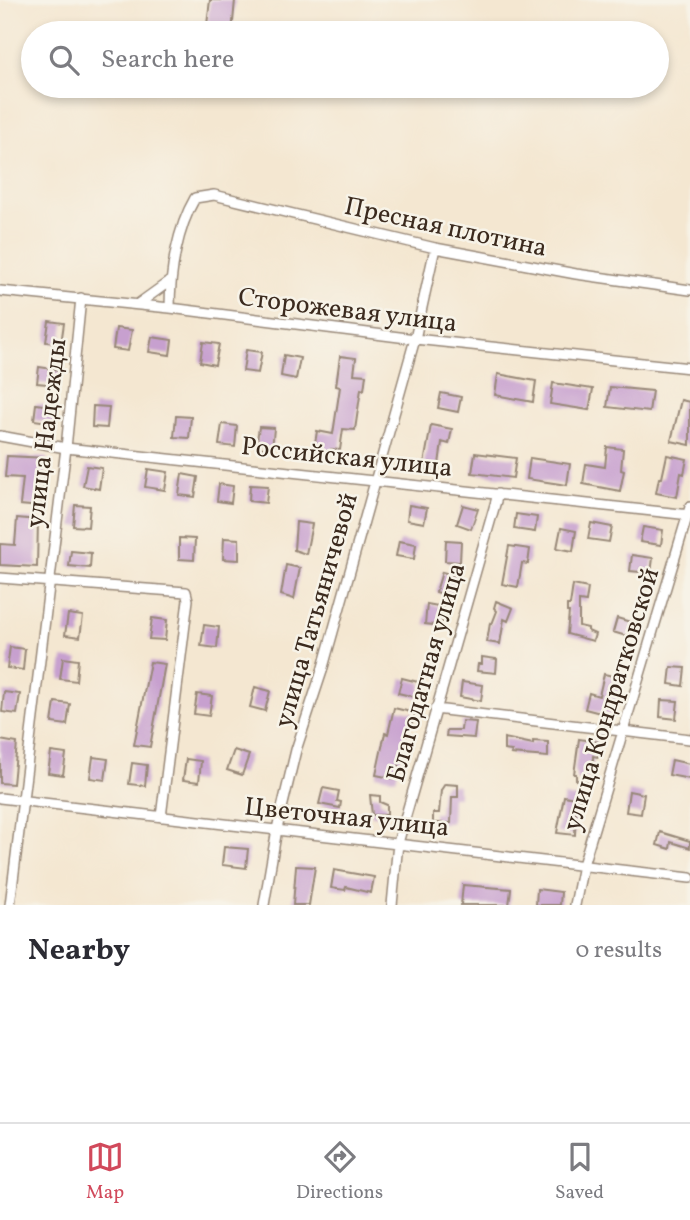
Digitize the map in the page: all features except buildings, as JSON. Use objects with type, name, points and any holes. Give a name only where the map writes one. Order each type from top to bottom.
[{"type":"street","name":"Пресная плотина","points":[[170,281],[187,212],[195,198],[214,195],[435,248],[576,274],[690,290]]},
{"type":"street","name":"улица Татьяничевой","points":[[264,905],[277,829],[296,750],[322,671],[415,339],[435,248]]},
{"type":"street","points":[[138,304],[170,281]]},
{"type":"street","points":[[170,281],[170,308]]},
{"type":"street","name":"Сторожевая улица","points":[[0,291],[138,304],[415,339],[690,368]]},
{"type":"street","name":"улица Надежды","points":[[10,905],[66,447],[81,298]]},
{"type":"street","name":"Российская улица","points":[[0,436],[66,447],[689,512]]},
{"type":"street","name":"Благодатная улица","points":[[392,905],[398,843],[498,494]]},
{"type":"street","name":"улица Кондратковской","points":[[575,905],[583,864],[689,512]]},
{"type":"street","points":[[0,578],[186,592],[188,600],[161,817]]},
{"type":"street","points":[[436,709],[690,738]]},
{"type":"street","name":"Цветочная улица","points":[[0,798],[690,877]]}]
